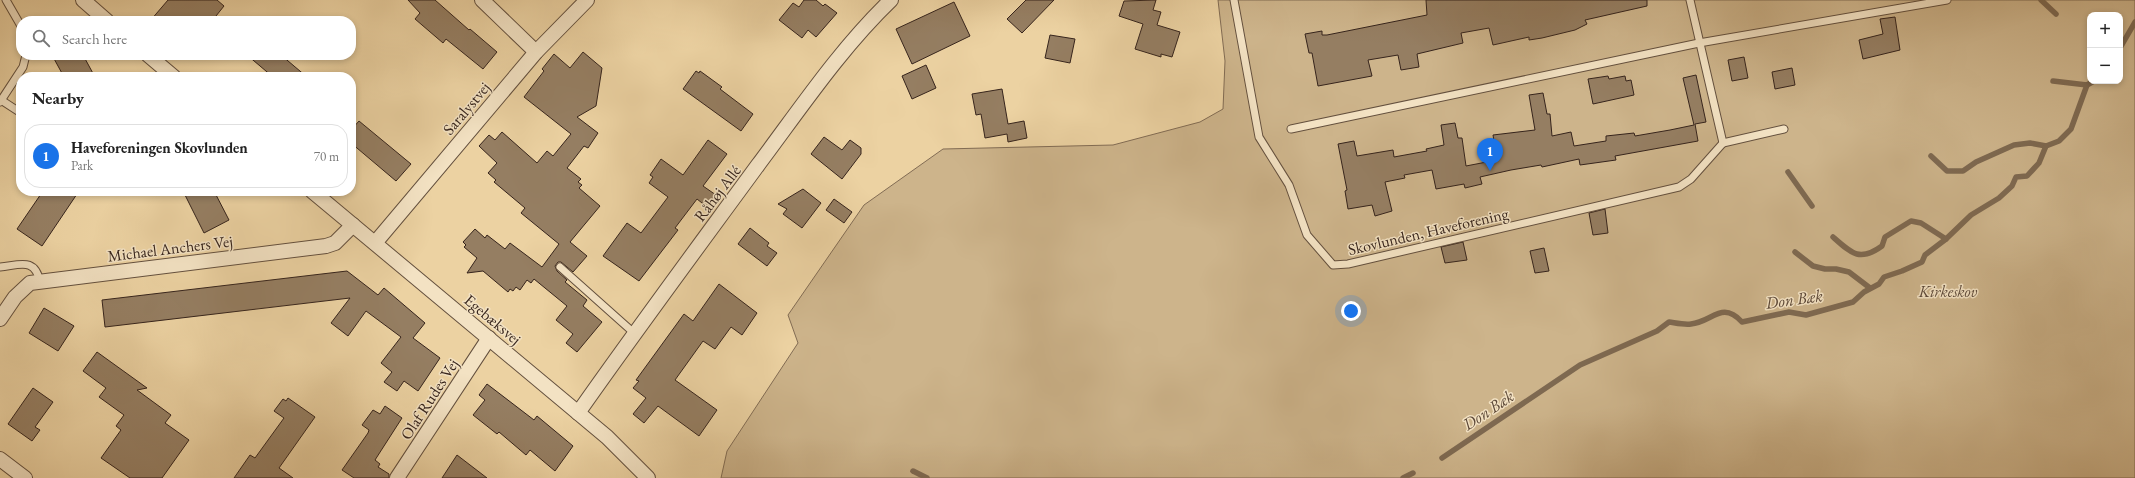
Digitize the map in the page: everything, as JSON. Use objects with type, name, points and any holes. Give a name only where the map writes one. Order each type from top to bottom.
[{"type":"street","points":[[83,0],[101,16]]},
{"type":"street","points":[[482,0],[536,52]]},
{"type":"street","name":"Saralystvej","points":[[375,243],[536,52],[587,0]]},
{"type":"street","name":"Råhøj Allé","points":[[578,413],[634,333],[833,64],[873,17],[891,0]]},
{"type":"street","points":[[154,60],[168,72]]},
{"type":"street","name":"Egebæksvej","points":[[318,196],[607,437],[648,478]]},
{"type":"street","name":"Michael Anchers Vej","points":[[0,318],[15,297],[30,283],[326,246],[335,243],[353,225]]},
{"type":"street","name":"Olaf Rudes Vej","points":[[397,478],[489,338]]},
{"type":"street","points":[[0,459],[25,478]]},
{"type":"lane","points":[[6,0],[16,17]]},
{"type":"lane","name":"Skovlunden, Haveforening","points":[[1234,0],[1259,137],[1288,186],[1307,235],[1333,265],[1348,264],[1679,188],[1691,179],[1723,143]]},
{"type":"lane","points":[[1690,0],[1723,143],[1784,129]]},
{"type":"lane","points":[[1291,129],[1699,43],[1947,0]]},
{"type":"lane","points":[[20,72],[25,60]]},
{"type":"lane","points":[[16,78],[1,101],[16,110]]},
{"type":"lane","points":[[0,267],[26,264],[34,267],[38,272],[40,282]]},
{"type":"lane","points":[[560,267],[634,333]]},
{"type":"green space","name":"Kirkeskov","points":[[1218,0],[2135,0],[2135,478],[721,478],[727,451],[798,343],[788,315],[864,205],[943,149],[1113,145],[1200,122],[1223,109],[1225,61]]},
{"type":"building","points":[[168,0],[217,0],[224,6],[216,16],[154,16]]},
{"type":"building","points":[[408,0],[435,0],[497,52],[483,69],[446,39],[443,43],[415,19],[420,13]]},
{"type":"building","points":[[804,0],[816,0],[823,6],[825,4],[837,13],[816,37],[808,30],[802,38],[779,20],[793,3],[799,7]]},
{"type":"building","points":[[1026,0],[1054,0],[1022,33],[1007,19]]},
{"type":"building","points":[[1156,0],[1153,10],[1161,12],[1157,25],[1180,32],[1172,57],[1161,54],[1161,57],[1135,49],[1143,24],[1119,16],[1124,1]]},
{"type":"building","points":[[1426,0],[1647,0],[1647,6],[1585,20],[1587,24],[1575,30],[1529,40],[1529,37],[1493,45],[1489,28],[1461,33],[1463,43],[1417,54],[1419,67],[1401,70],[1398,55],[1368,60],[1372,76],[1318,86],[1312,53],[1309,53],[1305,34],[1322,31],[1322,35],[1327,35],[1427,15]]},
{"type":"building","points":[[954,2],[970,36],[912,64],[896,29]]},
{"type":"building","points":[[1895,17],[1900,50],[1863,59],[1859,40],[1883,34],[1880,19]]},
{"type":"building","points":[[1050,35],[1075,39],[1070,63],[1045,58]]},
{"type":"building","points":[[583,52],[602,68],[596,106],[577,117],[598,133],[588,148],[584,146],[567,168],[581,179],[578,182],[582,185],[579,188],[600,206],[570,242],[587,256],[573,272],[561,262],[558,262],[555,266],[557,271],[567,280],[565,282],[587,300],[583,306],[602,322],[577,352],[566,343],[573,334],[556,320],[567,306],[534,279],[531,283],[527,280],[520,290],[516,287],[513,291],[510,289],[508,292],[483,271],[467,273],[477,258],[464,247],[466,245],[463,242],[475,229],[485,238],[487,235],[505,249],[510,243],[542,267],[559,244],[521,213],[525,208],[494,182],[496,180],[488,173],[497,163],[479,146],[489,135],[495,140],[502,132],[537,163],[547,151],[553,156],[571,134],[524,97],[544,71],[542,69],[554,54],[570,68]]},
{"type":"building","points":[[1744,57],[1748,78],[1732,81],[1728,60]]},
{"type":"building","points":[[55,60],[86,60],[92,72],[61,72]]},
{"type":"building","points":[[253,60],[287,60],[301,72],[267,72]]},
{"type":"building","points":[[926,65],[936,88],[912,99],[902,76]]},
{"type":"building","points":[[1792,68],[1795,85],[1775,89],[1772,72]]},
{"type":"building","points":[[696,71],[699,73],[700,71],[722,87],[720,89],[753,114],[741,131],[683,89]]},
{"type":"building","points":[[1696,75],[1706,122],[1695,124],[1698,141],[1615,156],[1616,160],[1580,165],[1579,159],[1542,167],[1541,165],[1511,170],[1480,177],[1482,184],[1465,188],[1464,184],[1436,189],[1432,170],[1404,175],[1405,178],[1385,182],[1392,211],[1375,216],[1372,205],[1348,209],[1345,191],[1347,190],[1338,144],[1354,141],[1357,156],[1393,150],[1394,157],[1427,151],[1426,149],[1444,145],[1441,125],[1455,123],[1458,138],[1462,138],[1466,166],[1497,160],[1493,135],[1535,130],[1529,95],[1543,93],[1547,114],[1550,114],[1552,136],[1571,132],[1574,146],[1606,141],[1606,136],[1634,133],[1635,136],[1670,130],[1694,125],[1683,78]]},
{"type":"building","points":[[1608,76],[1609,79],[1625,76],[1626,81],[1631,80],[1634,95],[1593,104],[1588,79]]},
{"type":"building","points":[[1002,89],[1008,124],[1024,121],[1027,138],[1008,142],[1007,134],[985,138],[981,114],[976,115],[972,94]]},
{"type":"building","points":[[359,121],[411,164],[396,181],[356,147],[356,124]]},
{"type":"building","points":[[824,137],[842,150],[850,140],[861,148],[861,154],[842,179],[811,154]]},
{"type":"building","points":[[708,140],[727,154],[703,186],[716,195],[707,207],[697,199],[675,228],[678,230],[639,281],[603,256],[627,223],[641,233],[668,197],[649,183],[653,177],[650,175],[661,159],[683,175]]},
{"type":"building","points":[[803,189],[821,203],[802,228],[783,214],[787,209],[778,204]]},
{"type":"building","points":[[40,196],[76,196],[42,246],[17,229]]},
{"type":"building","points":[[186,196],[217,196],[229,220],[204,233]]},
{"type":"building","points":[[834,199],[852,212],[844,223],[826,210]]},
{"type":"building","points":[[1605,209],[1608,233],[1593,235],[1589,213]]},
{"type":"building","points":[[750,228],[769,243],[767,246],[777,253],[767,266],[738,244]]},
{"type":"building","points":[[1463,242],[1467,260],[1445,263],[1441,247]]},
{"type":"building","points":[[1544,248],[1549,271],[1535,273],[1530,251]]},
{"type":"building","points":[[347,271],[378,295],[384,288],[425,323],[413,338],[440,358],[418,391],[404,381],[397,391],[384,382],[392,372],[381,363],[401,337],[366,311],[348,336],[331,323],[350,298],[105,327],[102,300]]},
{"type":"building","points":[[719,284],[757,313],[742,335],[731,327],[715,349],[703,341],[675,380],[717,410],[699,436],[658,406],[644,423],[633,414],[646,398],[633,388],[639,381],[636,380],[684,314],[693,321]]},
{"type":"building","points":[[44,308],[74,326],[58,351],[29,333]]},
{"type":"building","points":[[97,352],[147,388],[137,390],[171,415],[165,423],[189,440],[162,478],[130,478],[101,458],[121,430],[116,426],[124,415],[99,397],[106,388],[83,371]]},
{"type":"building","points":[[487,384],[534,420],[537,416],[573,446],[555,471],[530,450],[526,455],[499,432],[497,434],[473,415],[485,400],[479,395]]},
{"type":"building","points":[[33,388],[53,402],[35,427],[40,430],[32,441],[8,424]]},
{"type":"building","points":[[288,398],[315,417],[279,468],[293,478],[234,478],[250,455],[255,458],[284,418],[274,411],[283,399],[286,401]]},
{"type":"building","points":[[385,406],[402,418],[375,460],[380,464],[378,467],[389,474],[389,478],[354,478],[342,470],[368,433],[369,430],[362,425],[373,410],[380,414]]},
{"type":"building","points":[[457,455],[487,478],[442,478]]},
{"type":"waterway","points":[[2041,0],[2056,14]]},
{"type":"waterway","name":"Don Bæk","points":[[2123,43],[2135,22]]},
{"type":"waterway","points":[[2053,81],[2087,85]]},
{"type":"waterway","name":"Don Bæk","points":[[1442,458],[1580,365],[1657,331],[1669,322],[1691,324],[1723,312],[1735,316],[1742,322],[1789,312],[1806,315],[1853,302],[1864,292],[1879,284],[1884,277],[1922,262],[1925,255],[1946,239],[1971,215],[1999,198],[2012,186],[2016,177],[2027,176],[2039,163],[2046,146],[2059,141],[2071,129],[2087,85],[2089,84]]},
{"type":"waterway","points":[[1931,156],[1947,171],[1963,171],[1976,162],[2014,145],[2030,143],[2046,146]]},
{"type":"waterway","points":[[1788,172],[1812,206]]},
{"type":"waterway","points":[[1833,237],[1851,252],[1862,255],[1868,254],[1882,246],[1885,237],[1911,221],[1921,223],[1946,239]]},
{"type":"waterway","points":[[1795,252],[1813,266],[1849,272],[1870,288]]},
{"type":"waterway","points":[[913,471],[927,478]]},
{"type":"waterway","name":"Don Bæk","points":[[1403,478],[1413,473]]},
{"type":"place","name":"Haveforeningen Skovlunden","points":[[1490,171]]}]
